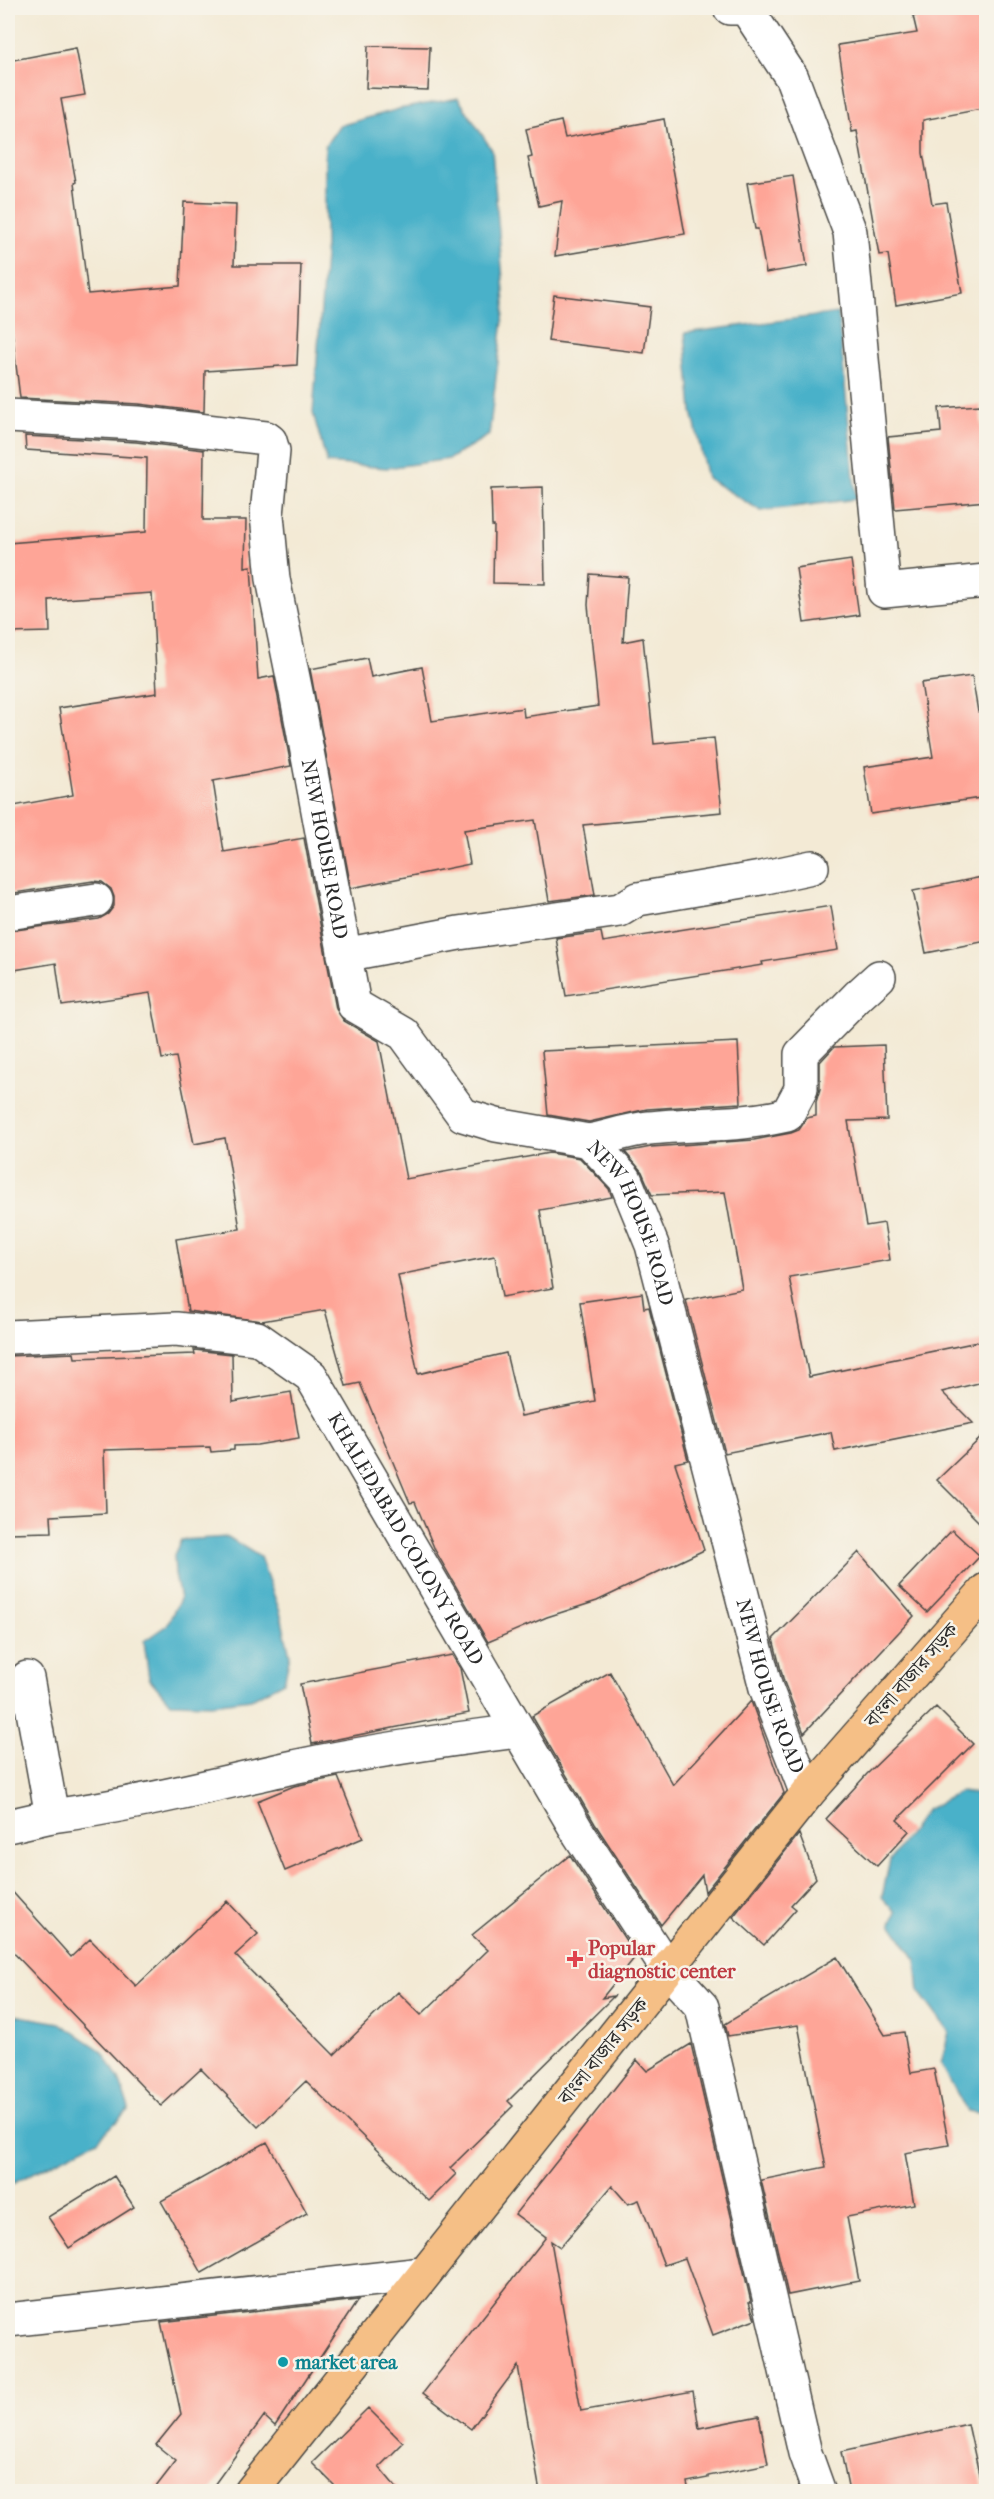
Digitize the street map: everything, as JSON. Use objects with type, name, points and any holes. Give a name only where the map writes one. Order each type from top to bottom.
[{"type":"main road","name":"বাংলা বাজার সড়ক","points":[[251,2492],[807,1794],[987,1590]]},
{"type":"street","points":[[730,8],[746,8],[792,78],[850,232],[884,591],[987,581]]},
{"type":"street","name":"NEW HOUSE ROAD","points":[[8,416],[138,423],[266,438],[270,441],[273,451],[267,515],[273,579],[354,1005],[404,1034],[463,1115],[496,1125],[590,1141],[625,1179],[652,1245],[766,1688],[807,1794]]},
{"type":"street","points":[[344,955],[459,933],[620,910],[638,899],[812,867]]},
{"type":"street","points":[[8,914],[96,900]]},
{"type":"street","points":[[590,1141],[648,1128],[725,1125],[787,1115],[801,1089],[801,1054],[879,977]]},
{"type":"street","name":"KHALEDABAD COLONY ROAD","points":[[8,1337],[176,1329],[257,1338],[311,1376],[579,1834],[668,1970],[702,2007],[804,2453],[819,2492]]},
{"type":"street","points":[[27,1678],[52,1816]]},
{"type":"street","points":[[8,1826],[151,1799],[311,1764],[448,1740],[518,1731]]},
{"type":"street","points":[[8,2320],[423,2274]]},
{"type":"water","points":[[458,98],[492,150],[505,304],[489,435],[449,459],[387,468],[327,463],[313,413],[325,256],[325,146],[339,126],[399,109]]},
{"type":"water","points":[[838,313],[856,499],[761,511],[707,478],[692,411],[685,333]]},
{"type":"water","points":[[228,1537],[260,1557],[280,1612],[290,1655],[284,1682],[251,1699],[212,1704],[170,1703],[149,1678],[144,1641],[167,1625],[180,1599],[174,1555],[181,1540]]},
{"type":"water","points":[[960,1792],[986,1795],[986,2114],[967,2111],[941,2064],[949,2032],[919,1992],[916,1960],[891,1924],[896,1912],[882,1897],[890,1860],[926,1810]]},
{"type":"water","points":[[8,2014],[60,2023],[102,2051],[119,2079],[129,2109],[98,2140],[8,2186]]},
{"type":"building","points":[[955,8],[987,8],[987,108],[923,120],[923,153],[932,204],[946,202],[962,293],[896,305],[888,254],[879,255],[857,131],[852,132],[838,45],[917,33],[913,16]]},
{"type":"building","points":[[368,46],[430,47],[428,90],[366,88]]},
{"type":"building","points":[[76,48],[85,95],[61,99],[76,182],[74,183],[88,294],[180,286],[184,202],[236,204],[234,265],[301,265],[297,365],[205,371],[204,412],[139,404],[20,398],[8,298],[8,61]]},
{"type":"building","points":[[664,119],[685,234],[555,256],[562,201],[539,206],[528,158],[532,157],[526,129],[561,121],[565,138]]},
{"type":"building","points":[[793,176],[807,266],[766,273],[747,183]]},
{"type":"building","points":[[554,295],[650,307],[644,353],[548,341]]},
{"type":"building","points":[[980,405],[987,501],[895,509],[888,437],[941,432],[939,408]]},
{"type":"building","points":[[25,436],[136,442],[204,450],[203,520],[246,520],[245,567],[251,566],[258,679],[274,676],[291,766],[213,781],[224,852],[304,838],[336,1009],[344,1021],[379,1041],[406,1179],[549,1153],[580,1158],[609,1189],[612,1197],[540,1210],[553,1288],[502,1297],[495,1256],[398,1275],[418,1374],[506,1353],[521,1416],[595,1401],[580,1302],[642,1293],[644,1308],[649,1307],[688,1460],[675,1463],[704,1550],[597,1601],[547,1617],[488,1642],[435,1550],[415,1502],[410,1503],[360,1383],[346,1386],[325,1310],[262,1321],[188,1311],[176,1239],[240,1229],[225,1138],[194,1144],[176,1057],[162,1059],[150,993],[62,1006],[56,963],[8,971],[8,931],[99,919],[108,914],[114,906],[111,889],[102,882],[93,881],[8,894],[8,807],[73,795],[59,708],[157,693],[152,593],[49,600],[50,632],[8,633],[8,543],[146,532],[147,458],[26,450]]},
{"type":"building","points":[[543,487],[545,584],[493,583],[494,526],[492,526],[491,489]]},
{"type":"building","points":[[851,560],[859,615],[804,623],[796,568]]},
{"type":"building","points":[[590,574],[628,577],[623,642],[643,638],[654,744],[714,738],[722,812],[583,825],[595,895],[549,901],[535,820],[464,830],[470,864],[351,888],[310,669],[367,658],[371,677],[422,667],[432,721],[523,708],[524,717],[598,706],[588,605]]},
{"type":"building","points":[[972,676],[978,712],[987,711],[987,797],[871,814],[864,767],[933,757],[921,683]]},
{"type":"building","points":[[987,876],[987,941],[926,953],[913,891]]},
{"type":"building","points":[[831,906],[838,950],[762,962],[763,965],[566,996],[556,938],[601,932],[603,942]]},
{"type":"building","points":[[738,1042],[741,1103],[647,1109],[589,1122],[548,1115],[542,1051]]},
{"type":"building","points":[[884,1045],[887,1120],[848,1121],[866,1226],[884,1223],[890,1260],[789,1277],[809,1377],[987,1340],[987,1381],[942,1392],[973,1423],[835,1451],[831,1432],[725,1453],[686,1300],[742,1289],[725,1192],[652,1195],[642,1172],[625,1152],[651,1147],[754,1140],[799,1130],[807,1118],[816,1116],[816,1102],[820,1089],[820,1062],[834,1047]]},
{"type":"building","points":[[194,1350],[232,1354],[233,1402],[291,1392],[299,1438],[257,1445],[234,1446],[234,1450],[211,1452],[210,1447],[104,1450],[106,1513],[51,1516],[52,1532],[8,1533],[8,1356],[74,1353],[75,1358],[195,1354]]},
{"type":"building","points":[[987,1432],[987,1530],[937,1480]]},
{"type":"building","points":[[952,1530],[980,1556],[927,1612],[899,1586]]},
{"type":"building","points":[[859,1552],[914,1616],[804,1733],[784,1682],[773,1639]]},
{"type":"building","points":[[452,1655],[460,1668],[469,1713],[312,1744],[300,1684]]},
{"type":"building","points":[[610,1672],[673,1785],[751,1701],[784,1793],[705,1892],[702,1875],[661,1925],[595,1824],[532,1716]]},
{"type":"building","points":[[936,1707],[973,1744],[897,1820],[909,1831],[877,1866],[826,1819],[867,1774]]},
{"type":"building","points":[[338,1777],[363,1838],[285,1871],[257,1801],[294,1786]]},
{"type":"building","points":[[799,1834],[816,1878],[791,1905],[796,1909],[764,1945],[733,1917]]},
{"type":"building","points":[[570,1855],[636,1956],[602,1998],[614,1996],[508,2101],[513,2106],[450,2168],[456,2174],[429,2201],[306,2081],[258,2127],[201,2069],[161,2106],[8,1947],[8,1887],[71,1957],[90,1939],[136,1986],[227,1901],[258,1934],[235,1955],[334,2055],[398,1992],[421,2015],[488,1950],[472,1935]]},
{"type":"building","points":[[837,1957],[885,2035],[904,2032],[911,2073],[934,2069],[949,2145],[905,2153],[914,2204],[847,2217],[859,2281],[788,2295],[761,2180],[826,2167],[798,2025],[728,2036],[725,2024]]},
{"type":"building","points":[[691,2044],[751,2302],[749,2302],[755,2319],[713,2335],[685,2258],[664,2265],[639,2200],[628,2204],[612,2186],[560,2247],[551,2241],[581,2411],[693,2391],[699,2428],[759,2416],[768,2464],[687,2482],[689,2492],[540,2492],[518,2366],[471,2429],[423,2393],[546,2237],[515,2214],[637,2060],[647,2071]]},
{"type":"building","points":[[267,2142],[307,2213],[202,2273],[161,2201]]},
{"type":"building","points":[[114,2176],[134,2207],[69,2248],[48,2217]]},
{"type":"building","points":[[358,2300],[275,2426],[264,2416],[209,2492],[152,2492],[176,2461],[156,2445],[181,2414],[161,2322]]},
{"type":"building","points":[[368,2408],[403,2443],[379,2467],[400,2492],[341,2492],[312,2463]]},
{"type":"building","points":[[968,2424],[983,2492],[849,2492],[841,2452]]},
{"type":"place","name":"Popular diagnostic center","points":[[575,1959]]},
{"type":"place","name":"market area","points":[[283,2362]]}]
